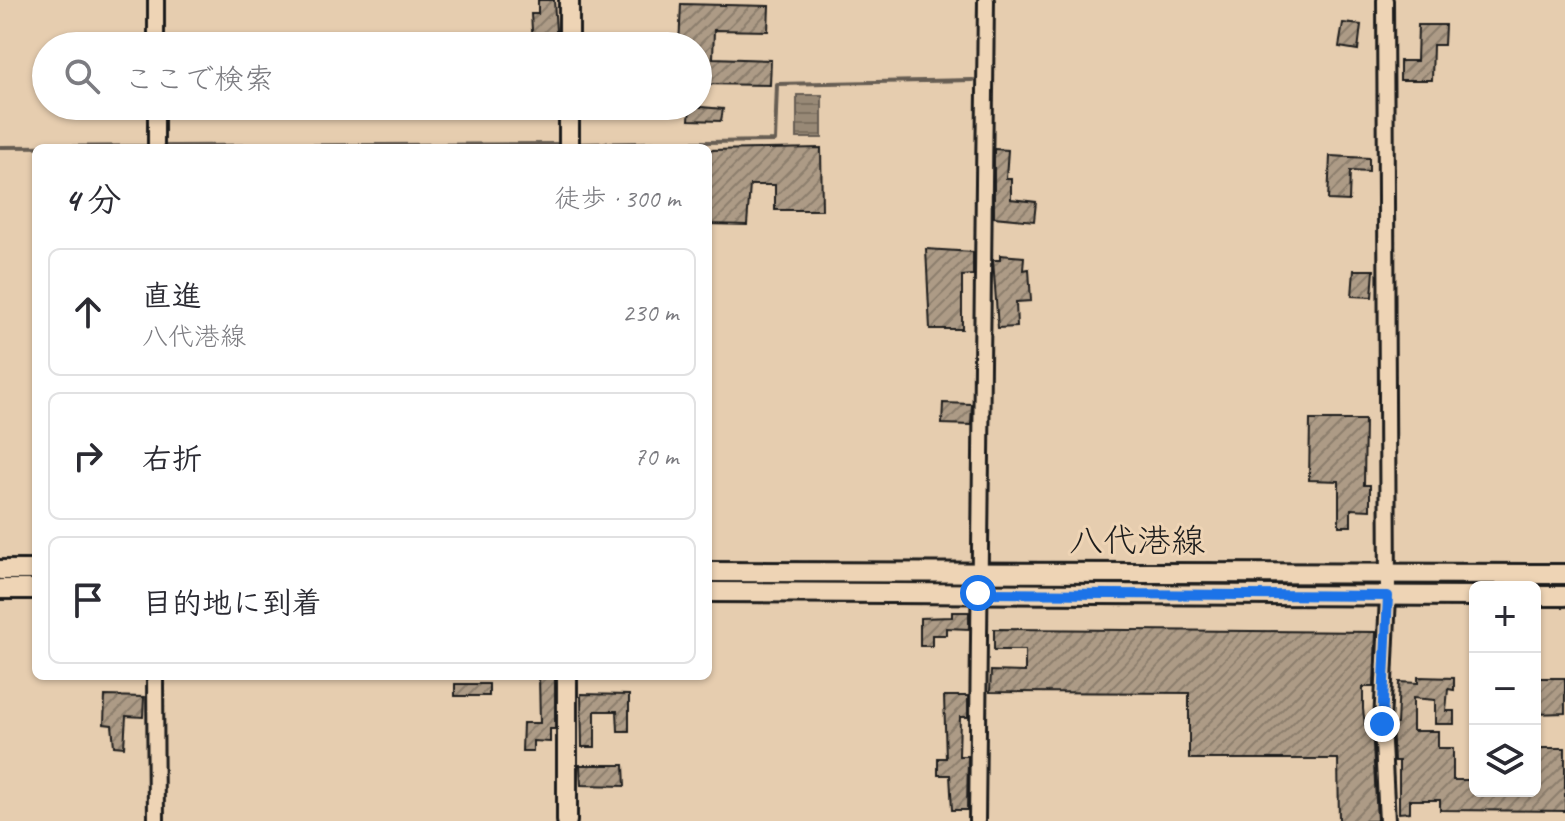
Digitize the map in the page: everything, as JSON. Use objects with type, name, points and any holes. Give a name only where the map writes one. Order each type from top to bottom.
[{"type":"main road","points":[[569,0],[569,32]]},
{"type":"main road","points":[[569,120],[569,144]]},
{"type":"main road","points":[[0,570],[32,570]]},
{"type":"main road","name":"八代港線","points":[[712,572],[1565,574]]},
{"type":"main road","points":[[0,589],[32,589]]},
{"type":"main road","name":"八代港線","points":[[712,592],[1469,596]]},
{"type":"main road","points":[[1541,596],[1565,596]]},
{"type":"main road","points":[[567,680],[567,821]]},
{"type":"street","points":[[156,0],[156,32]]},
{"type":"street","points":[[977,821],[986,0]]},
{"type":"street","points":[[1385,0],[1388,596],[1382,724],[1387,821]]},
{"type":"street","points":[[156,120],[156,144]]},
{"type":"street","points":[[155,680],[156,821]]},
{"type":"shaded area","points":[[797,95],[822,95],[822,138],[797,138]]},
{"type":"building","points":[[538,0],[554,0],[556,32],[532,32],[531,14],[538,14]]},
{"type":"building","points":[[681,4],[769,6],[768,31],[714,30],[713,58],[771,60],[770,85],[712,84],[712,32],[680,32]]},
{"type":"building","points":[[1343,23],[1361,25],[1358,50],[1339,47]]},
{"type":"building","points":[[1418,25],[1445,25],[1444,45],[1433,45],[1432,80],[1400,80],[1400,61],[1417,61]]},
{"type":"building","points":[[712,108],[723,109],[721,121],[689,120],[712,120]]},
{"type":"building","points":[[821,148],[822,210],[775,210],[775,185],[750,185],[747,225],[712,224],[712,150]]},
{"type":"building","points":[[994,149],[1008,150],[1006,178],[1011,178],[1011,199],[1036,202],[1034,221],[994,217]]},
{"type":"building","points":[[1330,156],[1369,158],[1369,172],[1350,171],[1349,201],[1328,200]]},
{"type":"building","points":[[926,249],[973,252],[973,275],[962,276],[962,329],[930,329]]},
{"type":"building","points":[[1000,255],[1024,257],[1023,270],[1029,269],[1031,301],[1016,302],[1017,327],[998,328],[993,260],[1000,260]]},
{"type":"building","points":[[1354,270],[1374,270],[1372,297],[1352,296]]},
{"type":"building","points":[[943,403],[972,404],[971,425],[942,424]]},
{"type":"building","points":[[1310,420],[1365,420],[1364,485],[1370,485],[1370,510],[1351,509],[1351,526],[1339,526],[1339,481],[1309,480]]},
{"type":"building","points":[[952,612],[969,612],[969,629],[946,628],[946,635],[932,635],[932,646],[920,646],[920,618],[952,617]]},
{"type":"building","points":[[994,629],[1376,632],[1374,687],[1363,687],[1363,709],[1365,725],[1372,725],[1377,821],[1339,821],[1338,759],[1189,759],[1189,693],[990,692],[991,671],[1025,672],[1025,650],[994,650]]},
{"type":"building","points":[[1418,677],[1454,678],[1454,690],[1448,689],[1446,711],[1454,711],[1454,724],[1435,724],[1435,700],[1413,698],[1413,731],[1438,731],[1438,748],[1453,748],[1453,780],[1469,780],[1469,797],[1541,797],[1541,748],[1565,748],[1565,811],[1440,810],[1440,800],[1410,800],[1410,812],[1399,813],[1399,761],[1394,761],[1392,725],[1397,724],[1399,682],[1418,683]]},
{"type":"building","points":[[1541,678],[1565,678],[1565,713],[1541,714]]},
{"type":"building","points":[[539,680],[555,680],[555,729],[550,729],[550,742],[533,741],[533,751],[522,751],[523,723],[540,723]]},
{"type":"building","points":[[455,684],[489,684],[489,696],[455,696]]},
{"type":"building","points":[[581,694],[629,695],[629,731],[618,731],[617,711],[595,711],[595,747],[582,747]]},
{"type":"building","points":[[105,696],[144,697],[143,717],[126,716],[124,747],[114,746],[112,725],[104,724]]},
{"type":"building","points":[[944,696],[968,696],[968,717],[960,717],[959,756],[968,756],[967,810],[952,810],[950,775],[938,775],[938,758],[946,758]]},
{"type":"building","points":[[580,765],[624,765],[625,786],[581,785]]},
{"type":"waterway","points":[[574,144],[775,141],[777,84],[973,80]]},
{"type":"waterway","points":[[0,147],[32,147]]},
{"type":"route","points":[[978,593],[1388,596],[1382,724]]}]
